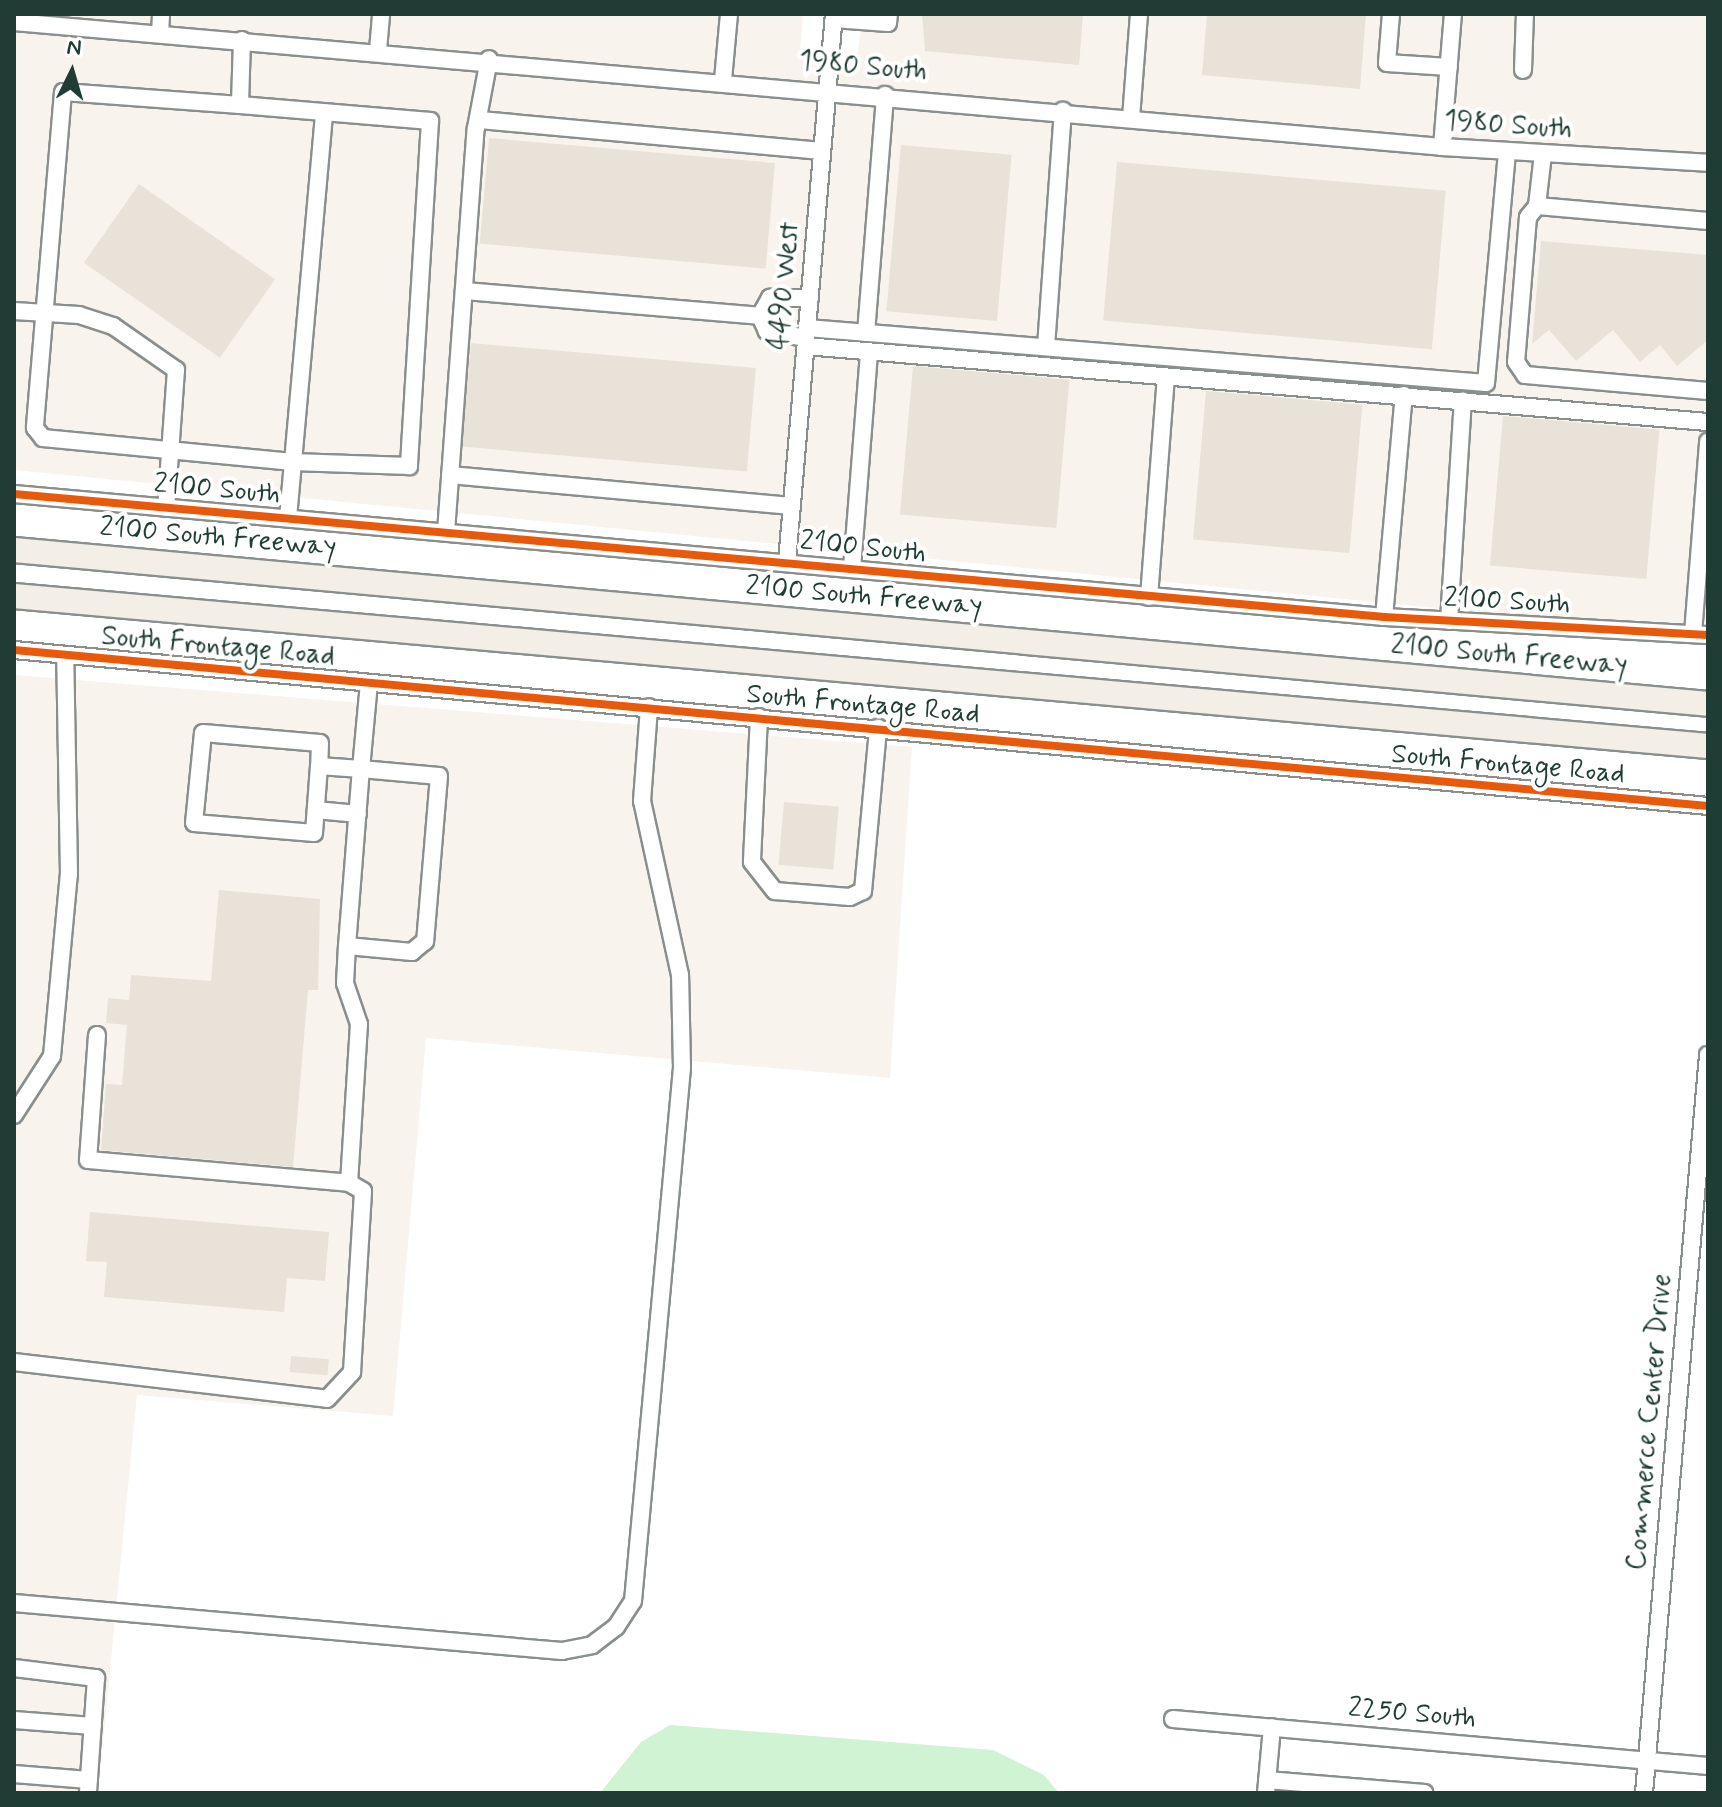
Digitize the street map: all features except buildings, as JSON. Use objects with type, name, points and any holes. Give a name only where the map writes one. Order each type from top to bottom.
[{"type":"highway","name":"2100 South Freeway","points":[[14,550],[1708,704]]},
{"type":"highway","points":[[14,596],[1708,746]]},
{"type":"street","points":[[160,34],[161,14]]},
{"type":"street","points":[[378,50],[381,14]]},
{"type":"street","points":[[723,80],[729,14]]},
{"type":"street","points":[[834,16],[888,23],[889,14]]},
{"type":"street","points":[[1131,118],[1139,14]]},
{"type":"street","points":[[1391,14],[1387,63],[1449,67]]},
{"type":"street","points":[[1442,147],[1453,14]]},
{"type":"street","points":[[1523,70],[1525,14]]},
{"type":"street","name":"4490 West","points":[[787,562],[834,16]]},
{"type":"street","name":"1980 South","points":[[14,22],[489,59],[1442,147],[1708,163]]},
{"type":"street","points":[[240,105],[242,40]]},
{"type":"street","points":[[446,532],[464,291],[480,120],[489,59]]},
{"type":"street","points":[[63,92],[240,105],[430,121],[409,466],[293,462],[171,452],[43,438],[35,428],[47,313],[63,92]]},
{"type":"street","points":[[866,333],[885,95]]},
{"type":"street","points":[[1046,347],[1063,111]]},
{"type":"street","points":[[288,518],[324,112]]},
{"type":"street","points":[[480,120],[822,151]]},
{"type":"street","points":[[464,291],[760,316],[775,335],[806,337],[866,333],[1486,383],[1507,151]]},
{"type":"street","points":[[1543,154],[1537,206],[1528,217],[1516,362],[1525,375],[1708,391]]},
{"type":"street","points":[[1537,206],[1708,221]]},
{"type":"street","points":[[760,316],[770,298],[810,298]]},
{"type":"street","points":[[14,311],[47,313],[113,326],[176,370],[166,508]]},
{"type":"street","points":[[806,337],[869,352],[1708,422]]},
{"type":"street","points":[[852,569],[869,352]]},
{"type":"street","points":[[1149,597],[1166,378]]},
{"type":"street","points":[[1384,617],[1404,395]]},
{"type":"street","points":[[1449,621],[1463,400]]},
{"type":"street","points":[[1701,634],[1708,442]]},
{"type":"street","points":[[450,475],[792,506]]},
{"type":"street","name":"2100 South","points":[[14,494],[1384,617],[1701,634]]},
{"type":"street","name":"South Frontage Road","points":[[14,650],[1708,806]]},
{"type":"street","points":[[14,1115],[52,1056],[69,874],[65,655]]},
{"type":"street","points":[[349,1183],[359,1024],[345,983],[369,683]]},
{"type":"street","points":[[14,1603],[562,1651],[592,1645],[616,1627],[633,1601],[682,1068],[680,975],[642,801],[649,707]]},
{"type":"street","points":[[759,717],[752,862],[775,891],[850,897],[863,891],[878,728]]},
{"type":"street","points":[[203,733],[320,743],[319,766],[314,833],[194,823],[203,733]]},
{"type":"street","points":[[319,766],[439,776],[425,941],[412,952],[347,946]]},
{"type":"street","points":[[316,810],[358,814]]},
{"type":"street","points":[[14,1362],[327,1399],[352,1372],[363,1191],[349,1183],[88,1160],[97,1035]]},
{"type":"street","name":"Commerce Center Drive","points":[[1644,1793],[1708,1055]]},
{"type":"street","points":[[14,1668],[94,1676],[88,1787],[14,1774]]},
{"type":"street","name":"2250 South","points":[[1173,1719],[1708,1766]]},
{"type":"street","points":[[14,1720],[93,1726]]},
{"type":"street","points":[[1272,1727],[1266,1786],[1424,1793]]},
{"type":"shaded area","points":[[14,14],[803,14],[800,51],[858,52],[862,14],[1708,14],[1708,624],[1489,613],[14,470]]},
{"type":"shaded area","points":[[14,675],[912,747],[890,1078],[426,1038],[393,1416],[137,1395],[98,1793],[14,1793]]},
{"type":"green space","points":[[670,1725],[993,1750],[1044,1775],[1059,1793],[600,1793],[641,1742]]},
{"type":"cycle path","points":[[14,494],[1384,617],[1708,635]]},
{"type":"cycle path","points":[[14,650],[1708,806]]}]
